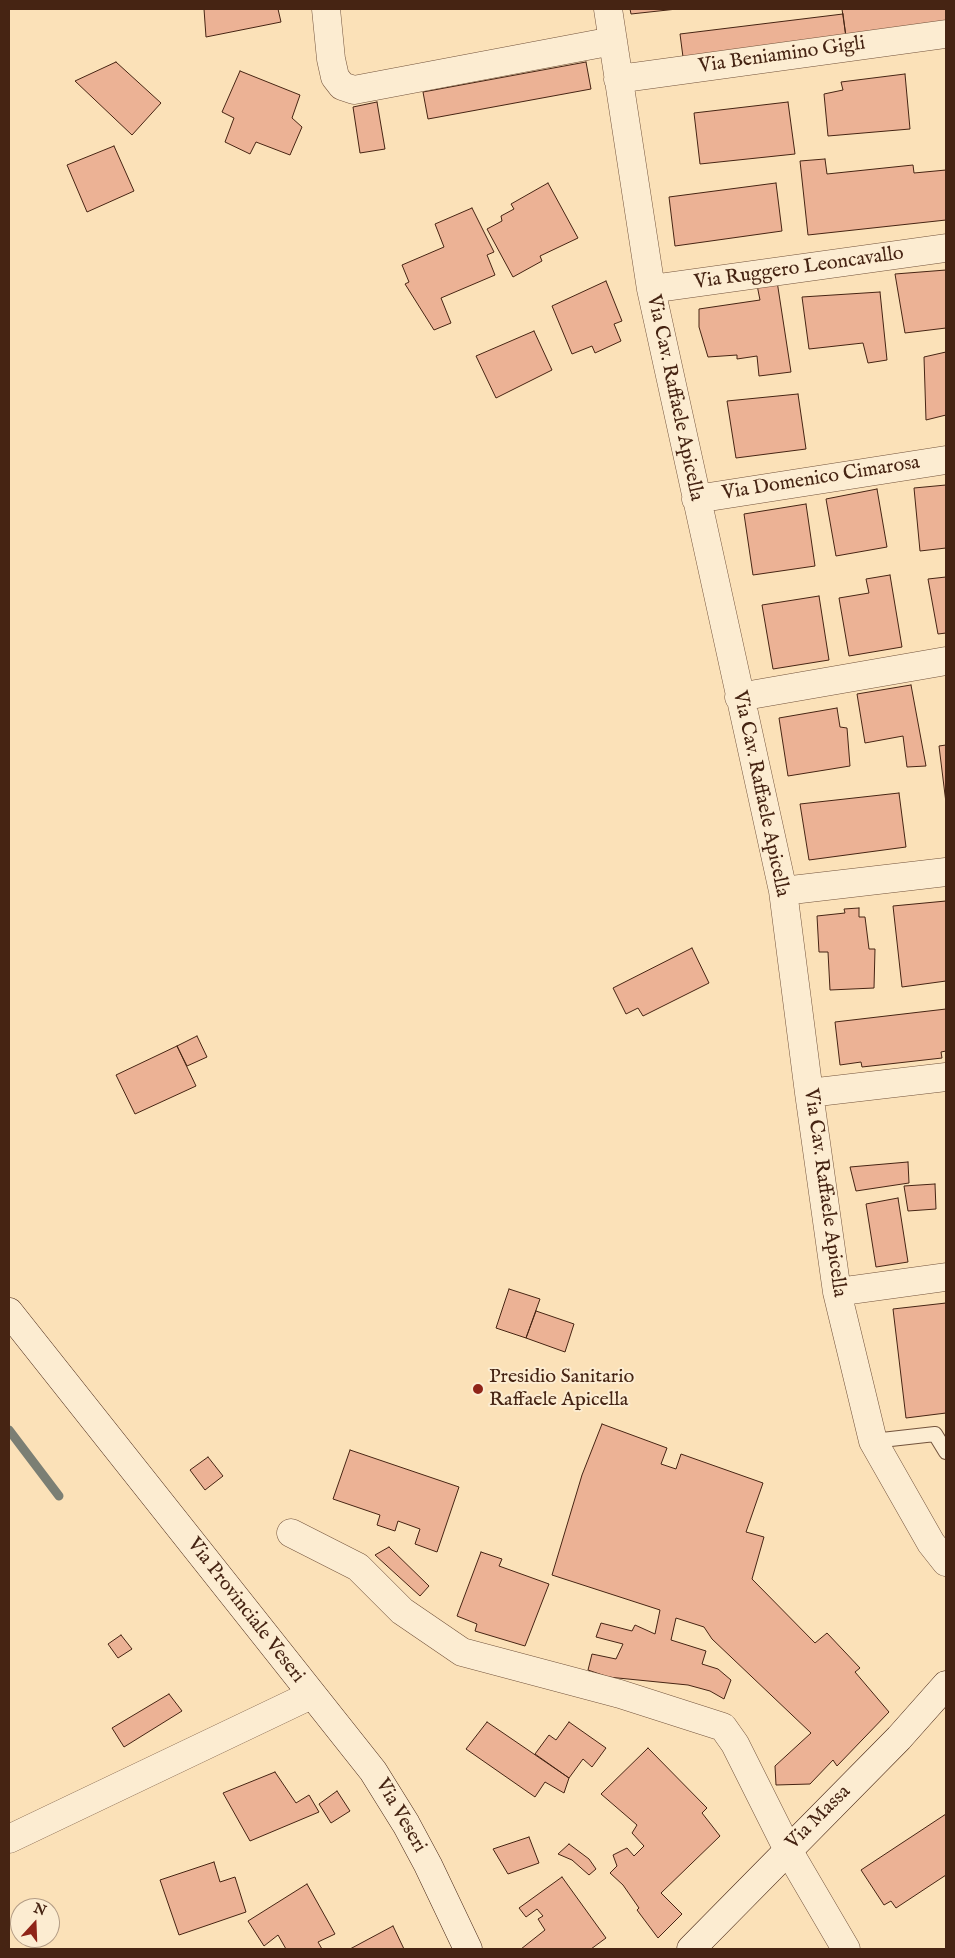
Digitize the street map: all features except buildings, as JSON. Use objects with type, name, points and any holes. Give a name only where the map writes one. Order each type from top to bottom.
[{"type":"street","points":[[326,9],[335,77],[342,86],[354,90],[613,42]]},
{"type":"street","name":"Via Cav. Raffaele Apicella","points":[[608,9],[651,289],[783,891],[837,1292],[873,1441],[931,1543],[946,1562]]},
{"type":"street","name":"Via Beniamino Gigli","points":[[618,79],[946,34]]},
{"type":"street","name":"Via Ruggero Leoncavallo","points":[[651,289],[946,248]]},
{"type":"street","name":"Via Domenico Cimarosa","points":[[696,498],[946,460]]},
{"type":"street","points":[[739,697],[946,661]]},
{"type":"street","points":[[783,891],[946,872]]},
{"type":"street","points":[[809,1093],[946,1076]]},
{"type":"street","points":[[837,1292],[946,1277]]},
{"type":"street","name":"Via Provinciale Veseri","points":[[9,1312],[311,1695],[9,1839]]},
{"type":"street","points":[[291,1533],[358,1567],[402,1611],[462,1652],[620,1694],[723,1727],[735,1744],[788,1850],[846,1949]]},
{"type":"street","name":"Via Massa","points":[[691,1949],[899,1738],[946,1685]]},
{"type":"street","name":"Via Veseri","points":[[311,1695],[373,1771],[406,1824],[468,1949]]},
{"type":"lane","points":[[873,1441],[935,1434],[946,1452]]},
{"type":"waterway","points":[[9,1430],[59,1496]]},
{"type":"place","name":"Presidio Sanitario Raffaele Apicella","points":[[478,1389]]}]
